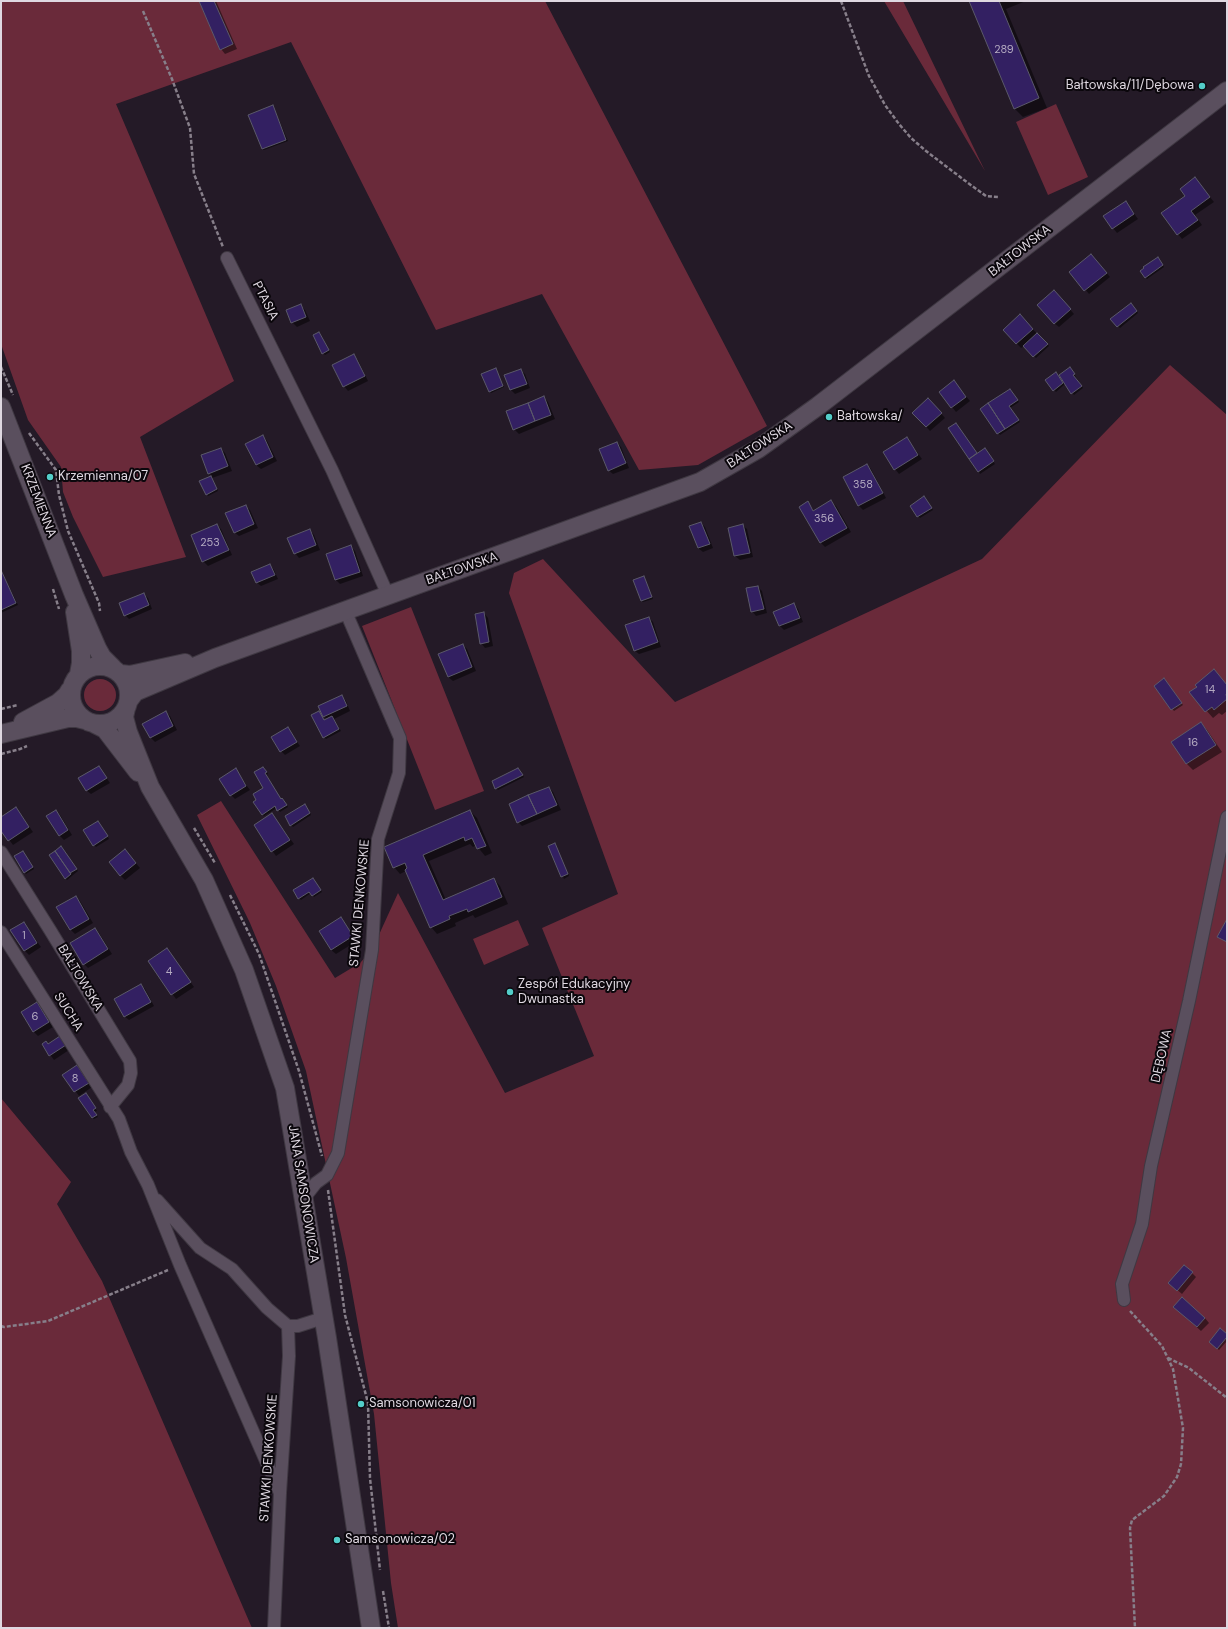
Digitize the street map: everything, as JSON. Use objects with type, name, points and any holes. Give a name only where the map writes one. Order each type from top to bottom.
[{"type":"main road","name":"BAŁTOWSKA","points":[[127,704],[135,692],[215,658],[700,482],[758,449],[870,366],[1227,90]]},
{"type":"main road","name":"KRZEMIENNA","points":[[8,404],[74,595],[102,657],[117,671]]},
{"type":"main road","name":"KRZEMIENNA","points":[[74,595],[76,623],[81,651],[79,674]]},
{"type":"main road","name":"BAŁTOWSKA","points":[[117,671],[130,675],[215,658]]},
{"type":"main road","points":[[104,666],[117,671],[126,682],[129,690],[127,704],[121,715],[113,721],[104,724],[78,718],[68,718],[1,734],[58,703],[68,695],[73,681],[86,668],[104,666]]},
{"type":"main road","points":[[70,690],[70,700],[74,709],[79,716],[90,722]]},
{"type":"main road","name":"JANA SAMSONOWICZA","points":[[127,704],[124,717],[128,732],[150,787]]},
{"type":"main road","name":"JANA SAMSONOWICZA","points":[[90,722],[105,729],[150,787],[204,880],[244,970],[285,1088],[304,1197],[371,1628]]},
{"type":"street","name":"PTASIA","points":[[228,258],[332,470],[388,595]]},
{"type":"street","name":"STAWKI DENKOWSKIE","points":[[304,1197],[316,1183],[327,1175],[338,1153],[372,950],[378,839],[399,773],[400,738],[345,610]]},
{"type":"street","name":"DĘBOWA","points":[[1124,1300],[1122,1284],[1142,1224],[1151,1166],[1189,1001],[1227,817]]},
{"type":"street","name":"BAŁTOWSKA","points":[[1,852],[130,1061],[131,1073],[128,1085],[110,1107]]},
{"type":"street","name":"SUCHA","points":[[1,932],[110,1107],[119,1119],[131,1152],[148,1185]]},
{"type":"street","points":[[148,1185],[180,1265],[280,1493]]},
{"type":"street","points":[[148,1185],[158,1202],[200,1248],[232,1269],[267,1308],[288,1326],[298,1326],[323,1318]]},
{"type":"street","name":"STAWKI DENKOWSKIE","points":[[274,1628],[280,1493],[289,1356],[288,1326]]},
{"type":"path","points":[[841,1],[870,76],[885,105],[899,124],[911,138],[926,151],[968,183],[986,196],[998,197]]},
{"type":"path","points":[[143,11],[172,79],[190,128],[194,174],[228,258]]},
{"type":"path","points":[[1,367],[8,404]]},
{"type":"path","points":[[26,429],[56,470],[59,495],[68,531],[99,603],[100,618]]},
{"type":"path","points":[[1,708],[25,704]]},
{"type":"path","points":[[1,1326],[4,1327],[48,1321],[180,1265]]},
{"type":"path","points":[[1124,1300],[1138,1321],[1154,1335],[1162,1346],[1173,1369],[1182,1428],[1181,1464],[1177,1477],[1164,1496],[1132,1520],[1130,1528],[1135,1628]]},
{"type":"path","points":[[1168,1358],[1188,1368],[1227,1398]]},
{"type":"shaded area","points":[[1,1],[545,1],[767,426],[698,465],[639,470],[542,294],[436,330],[291,42],[116,104],[234,381],[140,437],[186,557],[103,577],[73,517],[63,492],[61,467],[28,420],[1,344]]},
{"type":"shaded area","points":[[884,1],[903,1],[985,171]]},
{"type":"shaded area","points":[[1056,104],[1088,177],[1048,195],[1016,122]]},
{"type":"shaded area","points":[[1170,365],[1227,415],[1227,1628],[398,1628],[391,1583],[374,1414],[346,1258],[306,1071],[276,986],[250,923],[197,815],[221,801],[335,978],[360,963],[372,950],[398,893],[505,1093],[594,1056],[542,928],[618,894],[509,593],[514,573],[543,559],[675,702],[982,559]]},
{"type":"shaded area","points":[[411,607],[484,791],[435,810],[362,626]]},
{"type":"shaded area","points":[[97,679],[103,679],[113,686],[116,695],[115,701],[109,708],[103,711],[97,711],[87,704],[84,698],[84,692],[91,682]]},
{"type":"shaded area","points":[[518,920],[529,945],[484,965],[473,939]]},
{"type":"shaded area","points":[[1,1098],[71,1182],[57,1204],[102,1281],[252,1628],[1,1628]]},
{"type":"building","points":[[199,1],[214,1],[233,44],[220,50]]},
{"type":"building","points":[[969,1],[999,1],[1039,98],[1014,109]]},
{"type":"building","points":[[273,105],[286,140],[262,149],[248,115]]},
{"type":"building","points":[[1195,177],[1210,197],[1191,211],[1198,220],[1177,235],[1161,213],[1185,196],[1180,189]]},
{"type":"building","points":[[1126,201],[1134,214],[1112,229],[1103,216]]},
{"type":"building","points":[[1091,254],[1107,273],[1084,291],[1069,272]]},
{"type":"building","points":[[1158,257],[1163,265],[1145,278],[1140,271],[1144,268],[1143,267]]},
{"type":"building","points":[[1054,290],[1071,309],[1054,324],[1037,305]]},
{"type":"building","points":[[1131,303],[1137,311],[1117,327],[1110,319]]},
{"type":"building","points":[[301,304],[306,317],[291,323],[286,310]]},
{"type":"building","points":[[1020,314],[1033,329],[1016,344],[1003,330]]},
{"type":"building","points":[[319,332],[329,350],[322,354],[313,335]]},
{"type":"building","points":[[1037,333],[1048,344],[1033,357],[1023,346]]},
{"type":"building","points":[[354,354],[365,376],[343,387],[332,365]]},
{"type":"building","points":[[1070,367],[1075,374],[1073,375],[1082,386],[1071,394],[1059,375]]},
{"type":"building","points":[[496,368],[503,386],[489,392],[481,374]]},
{"type":"building","points":[[521,369],[527,384],[510,390],[504,375]]},
{"type":"building","points":[[1056,372],[1063,383],[1053,391],[1045,380]]},
{"type":"building","points":[[954,380],[966,397],[951,408],[939,392]]},
{"type":"building","points":[[1010,389],[1018,400],[1009,406],[1019,420],[1005,429],[988,403]]},
{"type":"building","points":[[544,396],[551,415],[535,421],[528,403]]},
{"type":"building","points":[[928,398],[942,413],[926,427],[912,413]]},
{"type":"building","points":[[528,403],[535,421],[513,430],[506,411]]},
{"type":"building","points":[[988,403],[1005,429],[997,434],[980,409]]},
{"type":"building","points":[[956,423],[977,453],[969,459],[948,428]]},
{"type":"building","points":[[263,435],[273,457],[256,465],[245,444]]},
{"type":"building","points":[[907,437],[918,455],[894,470],[883,452]]},
{"type":"building","points":[[617,442],[626,463],[608,471],[599,449]]},
{"type":"building","points":[[221,448],[228,466],[208,474],[201,455]]},
{"type":"building","points":[[985,448],[994,461],[978,472],[969,459]]},
{"type":"building","points":[[867,464],[883,493],[858,506],[843,477]]},
{"type":"building","points":[[211,476],[217,489],[206,495],[199,481]]},
{"type":"building","points":[[924,496],[932,508],[917,517],[910,506]]},
{"type":"building","points":[[831,500],[847,528],[820,543],[799,507],[808,501],[813,511]]},
{"type":"building","points":[[246,505],[254,524],[234,533],[225,513]]},
{"type":"building","points":[[701,522],[710,544],[698,548],[689,526]]},
{"type":"building","points":[[217,524],[229,550],[202,562],[191,535]]},
{"type":"building","points":[[743,524],[750,553],[734,556],[728,528]]},
{"type":"building","points":[[310,529],[316,545],[294,554],[287,538]]},
{"type":"building","points":[[351,545],[360,572],[335,580],[326,554]]},
{"type":"building","points":[[270,564],[275,575],[256,583],[251,572]]},
{"type":"building","points":[[1,570],[16,603],[1,610]]},
{"type":"building","points":[[644,576],[652,597],[641,601],[633,580]]},
{"type":"building","points":[[758,586],[764,609],[751,612],[746,588]]},
{"type":"building","points":[[144,593],[149,605],[124,616],[119,603]]},
{"type":"building","points":[[794,603],[800,618],[779,626],[773,612]]},
{"type":"building","points":[[484,612],[489,642],[480,644],[475,614]]},
{"type":"building","points":[[649,617],[658,642],[634,651],[625,625]]},
{"type":"building","points":[[463,644],[472,667],[448,677],[438,654]]},
{"type":"building","points":[[1214,669],[1227,685],[1227,699],[1214,710],[1212,707],[1205,712],[1189,692],[1197,687],[1195,685]]},
{"type":"building","points":[[1164,678],[1182,703],[1171,710],[1154,686]]},
{"type":"building","points":[[342,695],[347,706],[323,717],[318,706]]},
{"type":"building","points":[[166,711],[173,726],[150,738],[142,724]]},
{"type":"building","points":[[319,711],[324,720],[332,716],[339,729],[323,738],[311,715]]},
{"type":"building","points":[[1201,722],[1216,745],[1186,764],[1171,742]]},
{"type":"building","points":[[288,727],[297,742],[280,752],[271,737]]},
{"type":"building","points":[[99,766],[107,778],[86,791],[78,778]]},
{"type":"building","points":[[263,767],[281,799],[282,798],[287,805],[277,811],[275,806],[262,815],[253,802],[256,800],[253,794],[263,788],[254,772]]},
{"type":"building","points":[[236,768],[246,786],[230,796],[219,779]]},
{"type":"building","points":[[518,768],[523,775],[495,789],[492,781]]},
{"type":"building","points":[[549,787],[557,805],[537,814],[528,795]]},
{"type":"building","points":[[528,795],[537,814],[517,823],[509,804]]},
{"type":"building","points":[[305,804],[310,813],[290,826],[285,816]]},
{"type":"building","points":[[16,807],[29,827],[8,841],[1,831],[1,817]]},
{"type":"building","points":[[56,810],[68,830],[59,836],[46,816]]},
{"type":"building","points":[[470,810],[486,846],[477,849],[472,838],[465,841],[464,837],[423,855],[443,900],[494,878],[502,897],[468,912],[467,909],[449,916],[450,919],[430,928],[405,870],[407,868],[405,863],[393,868],[384,847]]},
{"type":"building","points":[[272,813],[290,840],[271,852],[254,825]]},
{"type":"building","points":[[98,821],[108,836],[93,846],[83,830]]},
{"type":"building","points":[[555,843],[568,874],[561,877],[548,846]]},
{"type":"building","points":[[61,846],[77,869],[70,873],[55,851]]},
{"type":"building","points":[[125,849],[136,863],[120,876],[109,862]]},
{"type":"building","points":[[23,851],[33,867],[24,873],[14,856]]},
{"type":"building","points":[[55,851],[71,874],[65,879],[49,855]]},
{"type":"building","points":[[313,878],[321,890],[312,896],[309,892],[298,899],[293,890]]},
{"type":"building","points":[[76,896],[89,919],[70,930],[56,907]]},
{"type":"building","points":[[341,917],[353,936],[331,950],[319,931]]},
{"type":"building","points":[[1227,919],[1227,942],[1217,937]]},
{"type":"building","points":[[24,922],[37,943],[24,951],[10,930]]},
{"type":"building","points":[[95,928],[108,949],[83,965],[70,943]]},
{"type":"building","points":[[167,948],[191,982],[171,995],[148,961]]},
{"type":"building","points":[[141,984],[151,1002],[124,1017],[114,999]]},
{"type":"building","points":[[37,1002],[49,1022],[33,1032],[21,1012]]},
{"type":"building","points":[[60,1036],[66,1045],[49,1056],[42,1044],[46,1041],[48,1044]]},
{"type":"building","points":[[77,1065],[89,1083],[74,1092],[62,1075]]},
{"type":"building","points":[[86,1093],[96,1108],[93,1110],[97,1115],[92,1118],[78,1098]]},
{"type":"building","points":[[1184,1265],[1193,1272],[1177,1291],[1168,1283]]},
{"type":"building","points":[[1182,1297],[1205,1318],[1197,1327],[1173,1307]]},
{"type":"building","points":[[1220,1328],[1227,1334],[1227,1337],[1217,1349],[1209,1342]]},
{"type":"place","name":"Bałtowska/11/Dębowa","points":[[1202,86]]},
{"type":"place","name":"Bałtowska/","points":[[829,417]]},
{"type":"place","name":"Krzemienna/07","points":[[50,477]]},
{"type":"place","name":"Zespół Edukacyjny Dwunastka","points":[[510,992]]},
{"type":"place","name":"Samsonowicza/01","points":[[361,1404]]},
{"type":"place","name":"Samsonowicza/02","points":[[337,1540]]}]
